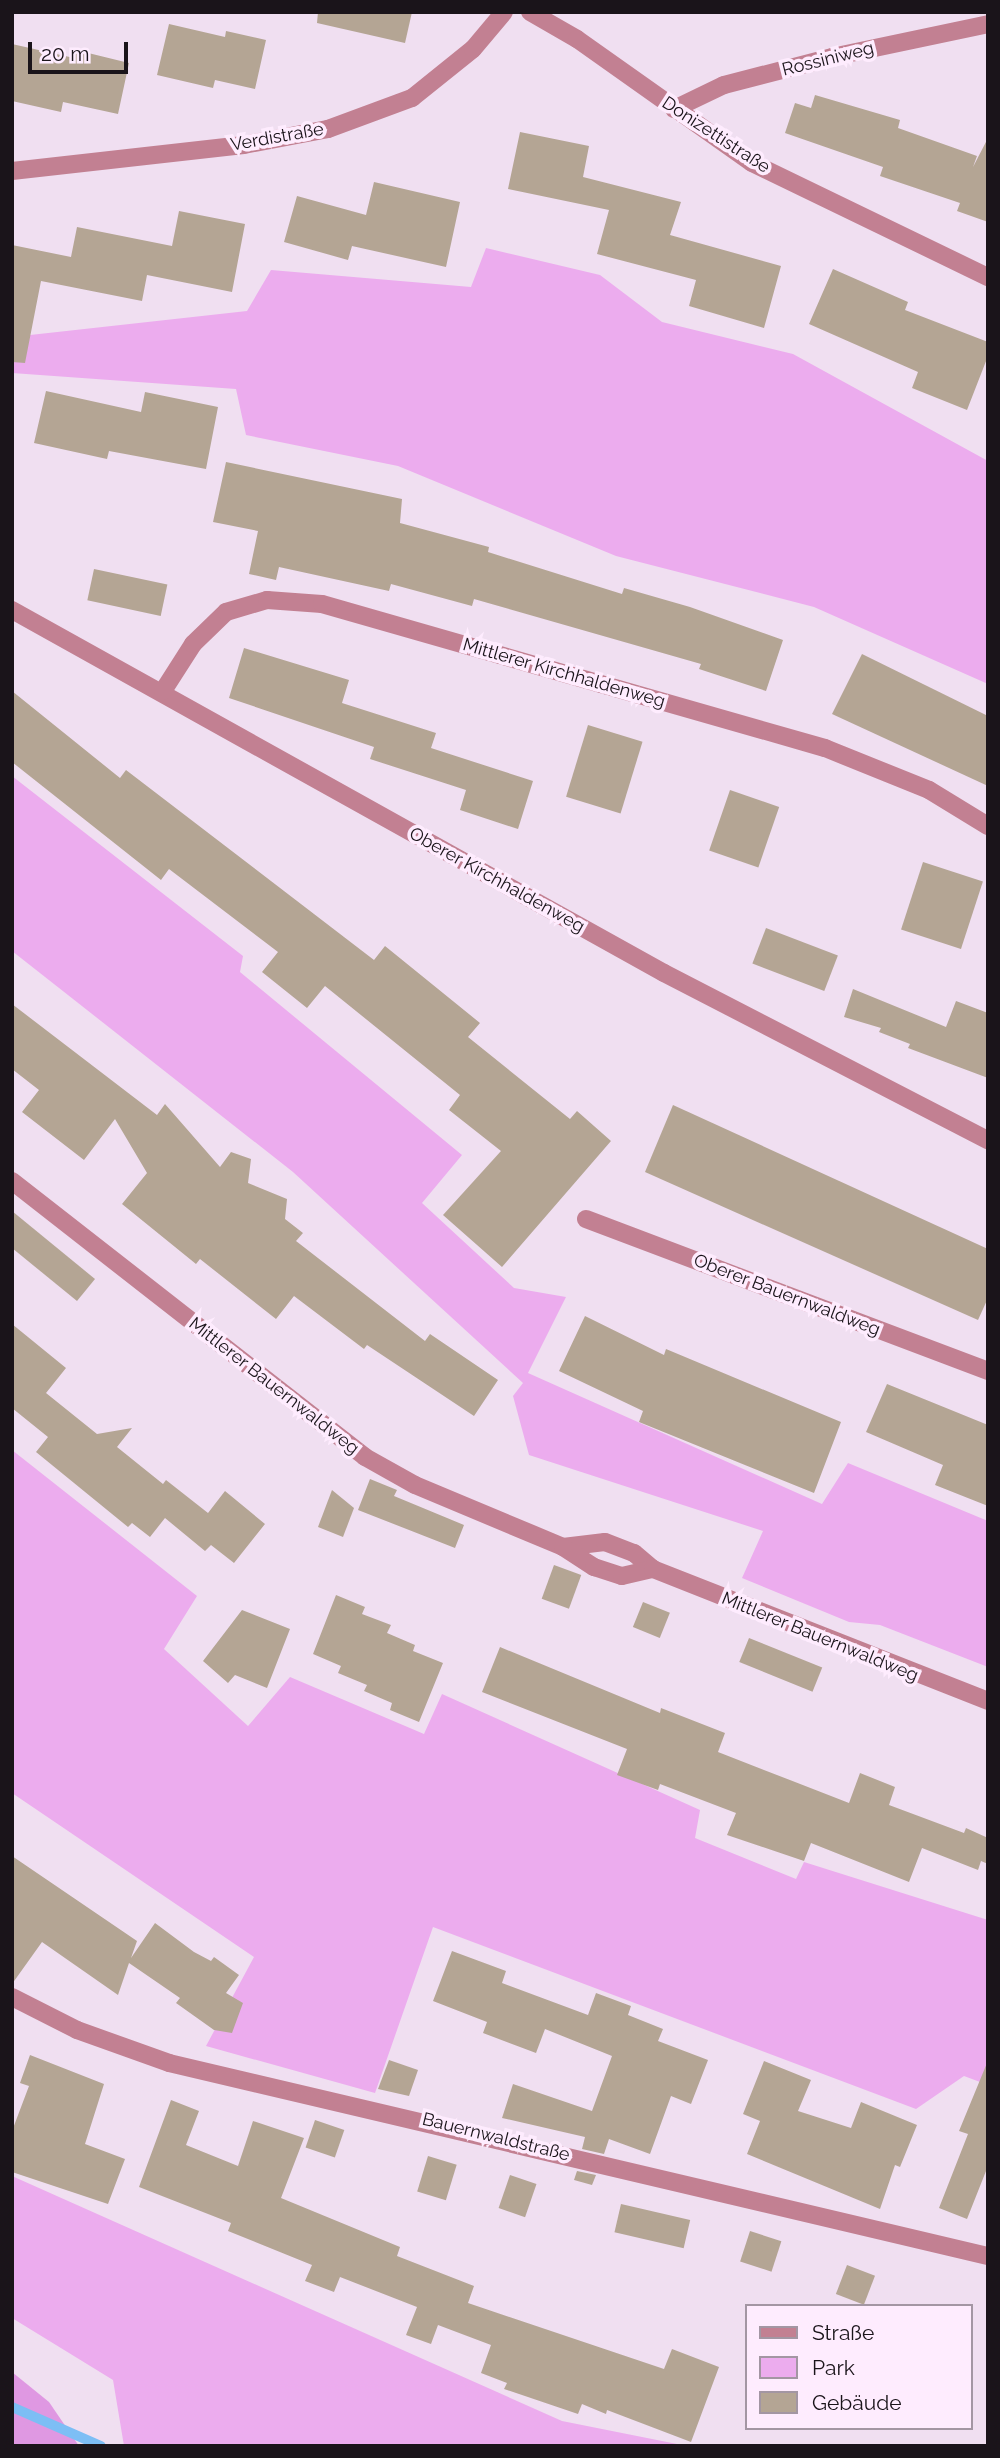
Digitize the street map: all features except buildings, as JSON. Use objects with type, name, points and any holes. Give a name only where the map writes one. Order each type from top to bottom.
[{"type":"street","name":"Verdistraße","points":[[12,171],[244,145],[328,130],[412,98],[473,49],[504,12]]},
{"type":"street","name":"Donizettistraße","points":[[530,12],[578,39],[752,163],[988,277]]},
{"type":"street","name":"Rossiniweg","points":[[674,109],[738,82],[988,24]]},
{"type":"street","name":"Mittlerer Kirchhaldenweg","points":[[163,691],[193,644],[226,612],[267,600],[322,604],[825,748],[929,790],[988,826]]},
{"type":"street","name":"Oberer Kirchhaldenweg","points":[[12,610],[163,691],[664,973],[988,1140]]},
{"type":"street","name":"Mittlerer Bauernwaldweg","points":[[12,1181],[365,1457],[415,1485],[563,1547],[594,1567],[622,1576],[653,1569]]},
{"type":"street","name":"Oberer Bauernwaldweg","points":[[586,1219],[988,1371]]},
{"type":"street","name":"Mittlerer Bauernwaldweg","points":[[563,1547],[605,1542],[634,1553],[653,1569],[988,1701]]},
{"type":"street","name":"Bauernwaldstraße","points":[[12,1997],[77,2030],[169,2063],[988,2256]]},
{"type":"green space","points":[[486,248],[600,275],[662,322],[793,354],[988,461],[988,684],[814,607],[616,556],[398,466],[246,435],[236,389],[12,373],[12,337],[247,311],[271,270],[471,287]]},
{"type":"green space","points":[[12,776],[243,956],[240,972],[462,1155],[422,1203],[514,1288],[566,1297],[528,1373],[822,1504],[848,1463],[988,1521],[988,1667],[880,1625],[849,1622],[742,1578],[763,1531],[529,1455],[513,1396],[523,1383],[293,1172],[12,951]]},
{"type":"green space","points":[[12,1450],[197,1596],[164,1649],[248,1726],[290,1677],[424,1734],[442,1694],[700,1810],[695,1838],[796,1879],[804,1862],[988,1920],[988,2085],[964,2076],[916,2109],[433,1927],[375,2093],[206,2046],[254,1957],[12,1793]]},
{"type":"green space","points":[[12,2176],[562,2421],[687,2446],[124,2446],[113,2380],[12,2318]]},
{"type":"shaded area","points":[[12,2372],[49,2402],[79,2446],[12,2446]]},
{"type":"waterway","points":[[12,2407],[101,2446]]}]
